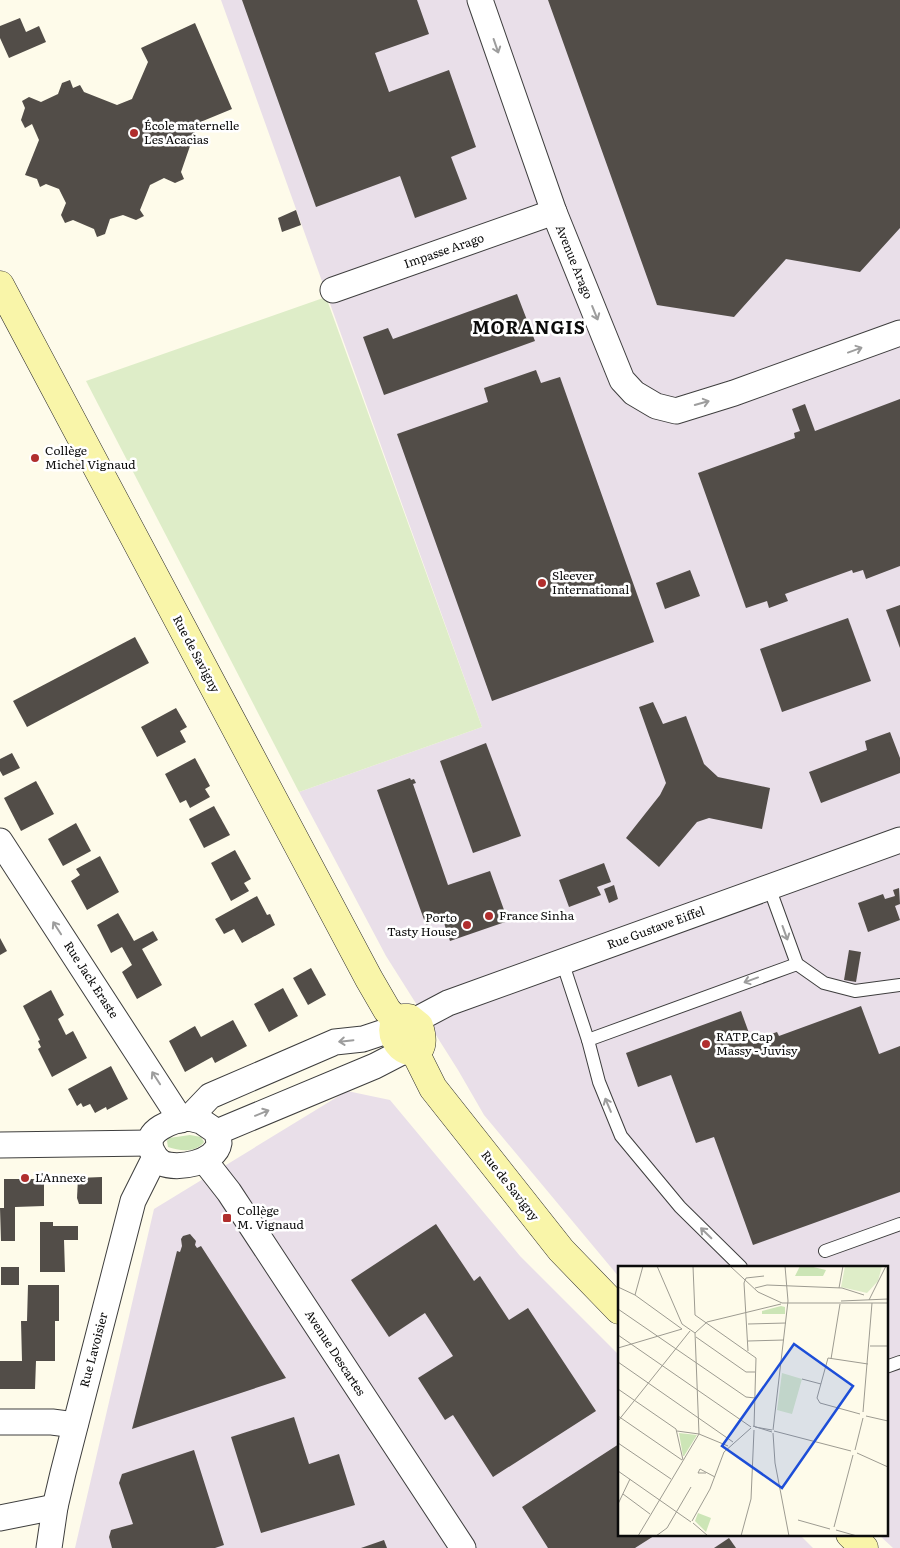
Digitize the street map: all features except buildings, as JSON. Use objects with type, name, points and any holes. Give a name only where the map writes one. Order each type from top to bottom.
[{"type":"street","name":"Avenue Arago","points":[[480,0],[554,212],[622,380],[634,393],[656,406],[676,410],[734,393],[900,333]]},
{"type":"street","name":"Impasse Arago","points":[[333,290],[554,212]]},
{"type":"street","name":"Rue de Savigny","points":[[0,285],[369,979],[404,1034],[433,1088],[561,1250],[618,1309]]},
{"type":"street","name":"Rue Gustave Eiffel","points":[[404,1034],[448,1003],[900,840]]},
{"type":"street","name":"Rue Jack Eraste","points":[[0,841],[185,1119]]},
{"type":"street","points":[[185,1119],[201,1120],[217,1132],[219,1144],[216,1150],[204,1160],[188,1165],[177,1166],[162,1163],[153,1150],[150,1139],[160,1128],[185,1119],[210,1096],[335,1042],[404,1034]]},
{"type":"street","points":[[217,1132],[375,1066],[404,1034]]},
{"type":"street","points":[[0,1145],[153,1150]]},
{"type":"street","name":"Rue Lavoisier","points":[[49,1548],[55,1507],[133,1201],[153,1150]]},
{"type":"street","name":"Avenue Descartes","points":[[204,1160],[229,1192],[463,1548]]},
{"type":"street","points":[[0,1422],[52,1422],[75,1425]]},
{"type":"street","points":[[0,1518],[55,1507]]},
{"type":"street","points":[[852,1536],[864,1548]]},
{"type":"lane","points":[[770,887],[797,964],[824,983],[855,991],[900,985]]},
{"type":"lane","points":[[562,961],[588,1040],[599,1082],[621,1136],[680,1207],[740,1266]]},
{"type":"lane","points":[[588,1040],[797,964]]},
{"type":"lane","points":[[825,1251],[900,1224]]},
{"type":"lane","points":[[888,1366],[900,1362]]},
{"type":"shaded area","points":[[221,0],[900,0],[900,1548],[893,1548],[880,1536],[888,1536],[888,1266],[618,1266],[618,1276],[484,1115],[386,956],[299,792],[482,727]]},
{"type":"shaded area","points":[[347,1091],[390,1100],[520,1256],[618,1354],[618,1536],[801,1536],[813,1548],[75,1548],[154,1209]]},
{"type":"green space","points":[[326,297],[482,727],[299,792],[86,381]]},
{"type":"green space","points":[[190,1135],[201,1137],[204,1142],[201,1146],[192,1149],[183,1150],[168,1147],[167,1141],[169,1138]]},
{"type":"place","name":"École maternelle Les Acacias","points":[[134,133]]},
{"type":"place","name":"Collège Michel Vignaud","points":[[35,458]]},
{"type":"place","name":"Sleever International","points":[[542,583]]},
{"type":"place","name":"France Sinha","points":[[489,916]]},
{"type":"place","name":"Porto Tasty House","points":[[467,925]]},
{"type":"place","name":"RATP Cap Massy - Juvisy","points":[[706,1044]]},
{"type":"place","name":"L'Annexe","points":[[25,1178]]},
{"type":"place","name":"Collège M. Vignaud","points":[[227,1218]]},
{"type":"district","name":"MORANGIS","points":[[529,328]]}]
